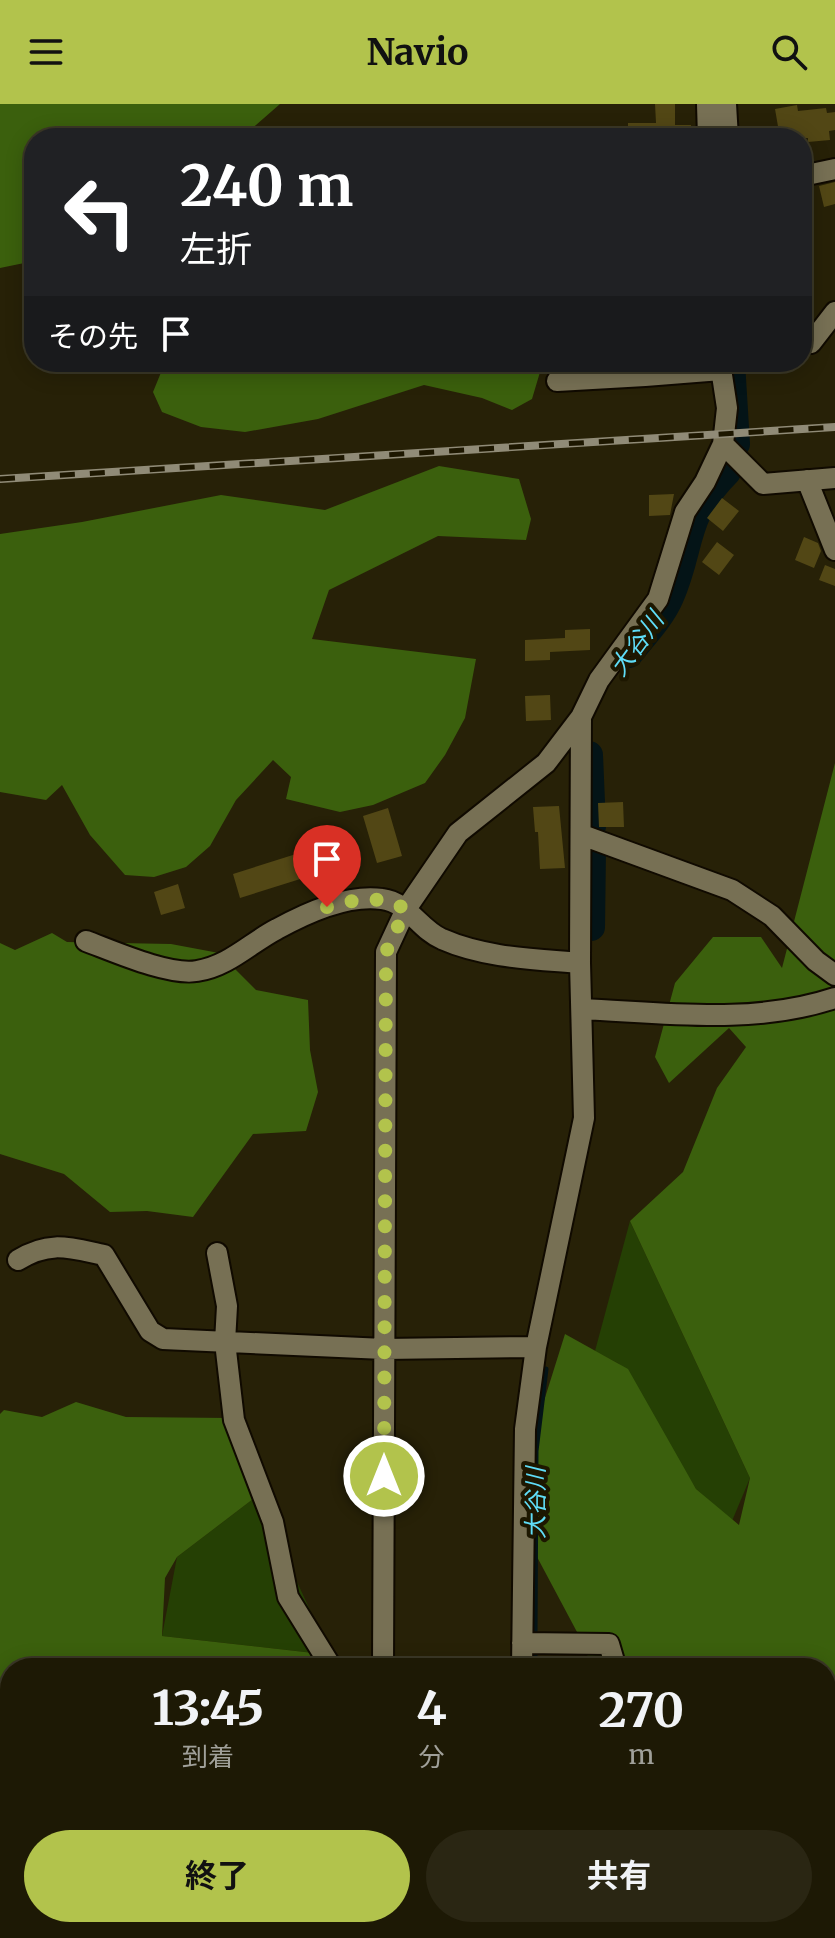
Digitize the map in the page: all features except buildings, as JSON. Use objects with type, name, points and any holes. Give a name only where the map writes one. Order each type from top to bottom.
[{"type":"street","points":[[707,104],[708,128]]},
{"type":"street","points":[[726,104],[727,128]]},
{"type":"street","points":[[812,174],[835,169]]},
{"type":"street","points":[[812,342],[835,312]]},
{"type":"street","points":[[557,381],[622,372]]},
{"type":"street","points":[[383,1658],[386,952],[406,909],[458,833],[546,763],[581,717],[599,680],[658,599],[685,512],[705,482],[723,444],[727,408],[722,372]]},
{"type":"street","points":[[723,444],[763,484],[835,478]]},
{"type":"street","points":[[807,480],[835,550]]},
{"type":"street","points":[[522,1658],[525,1429],[536,1347],[584,1118],[580,963],[581,717]]},
{"type":"street","points":[[582,835],[732,890],[772,916],[816,961],[835,975]]},
{"type":"street","points":[[86,941],[149,965],[195,972],[227,962],[277,929],[327,907],[381,898],[406,909],[439,939],[518,958],[580,963]]},
{"type":"street","points":[[583,1009],[735,1015],[802,1009],[835,998]]},
{"type":"street","points":[[18,1260],[35,1249],[58,1246],[104,1255],[150,1331],[163,1339],[384,1349],[536,1347]]},
{"type":"street","points":[[217,1253],[227,1306],[225,1342],[234,1420],[273,1522],[288,1597],[326,1658]]},
{"type":"street","points":[[522,1643],[609,1644],[613,1658]]},
{"type":"green space","points":[[0,104],[280,104],[252,128],[24,128],[24,263],[0,268]]},
{"type":"green space","points":[[161,372],[540,372],[532,399],[512,410],[482,398],[424,385],[318,419],[245,432],[201,427],[162,412],[153,392]]},
{"type":"green space","points":[[439,466],[519,479],[531,519],[526,540],[438,536],[329,590],[312,639],[476,659],[465,718],[425,783],[373,805],[340,812],[286,799],[291,777],[273,760],[236,800],[210,846],[186,867],[154,877],[125,875],[90,835],[62,785],[46,800],[0,792],[0,534],[82,522],[221,495],[325,510]]},
{"type":"green space","points":[[835,763],[835,1658],[588,1658],[536,1555],[533,1436],[565,1334],[628,1369],[696,1489],[739,1525],[750,1478],[630,1221],[683,1172],[717,1088],[746,1047],[729,1028],[669,1083],[655,1057],[675,983],[713,937],[761,937],[782,968]]},
{"type":"green space","points":[[52,933],[67,942],[171,944],[219,953],[256,990],[308,1000],[310,1050],[318,1092],[306,1131],[253,1134],[193,1217],[147,1211],[110,1212],[64,1174],[0,1154],[0,943],[15,950]]},
{"type":"green space","points":[[630,1221],[750,1478],[732,1521],[696,1489],[619,1364],[595,1351]]},
{"type":"green space","points":[[76,1402],[126,1417],[229,1418],[257,1496],[177,1557],[165,1578],[162,1636],[331,1655],[332,1658],[0,1658],[0,1414],[4,1410],[42,1417]]},
{"type":"green space","points":[[257,1496],[331,1655],[162,1636],[177,1557]]},
{"type":"waterway","name":"大谷川","points":[[732,372],[736,444]]},
{"type":"waterway","name":"大谷川","points":[[629,654],[666,605],[695,518],[702,503],[727,472]]},
{"type":"waterway","name":"大谷川","points":[[589,755],[592,826]]},
{"type":"waterway","name":"大谷川","points":[[591,927],[592,849]]},
{"type":"waterway","name":"大谷川","points":[[535,1637],[536,1451],[546,1369]]},
{"type":"waterway","name":"大谷川","points":[[535,1651],[535,1658]]},
{"type":"railway","points":[[0,479],[835,427]]},
{"type":"route","points":[[327,907],[381,898],[406,909],[386,952],[384,1476]]}]
